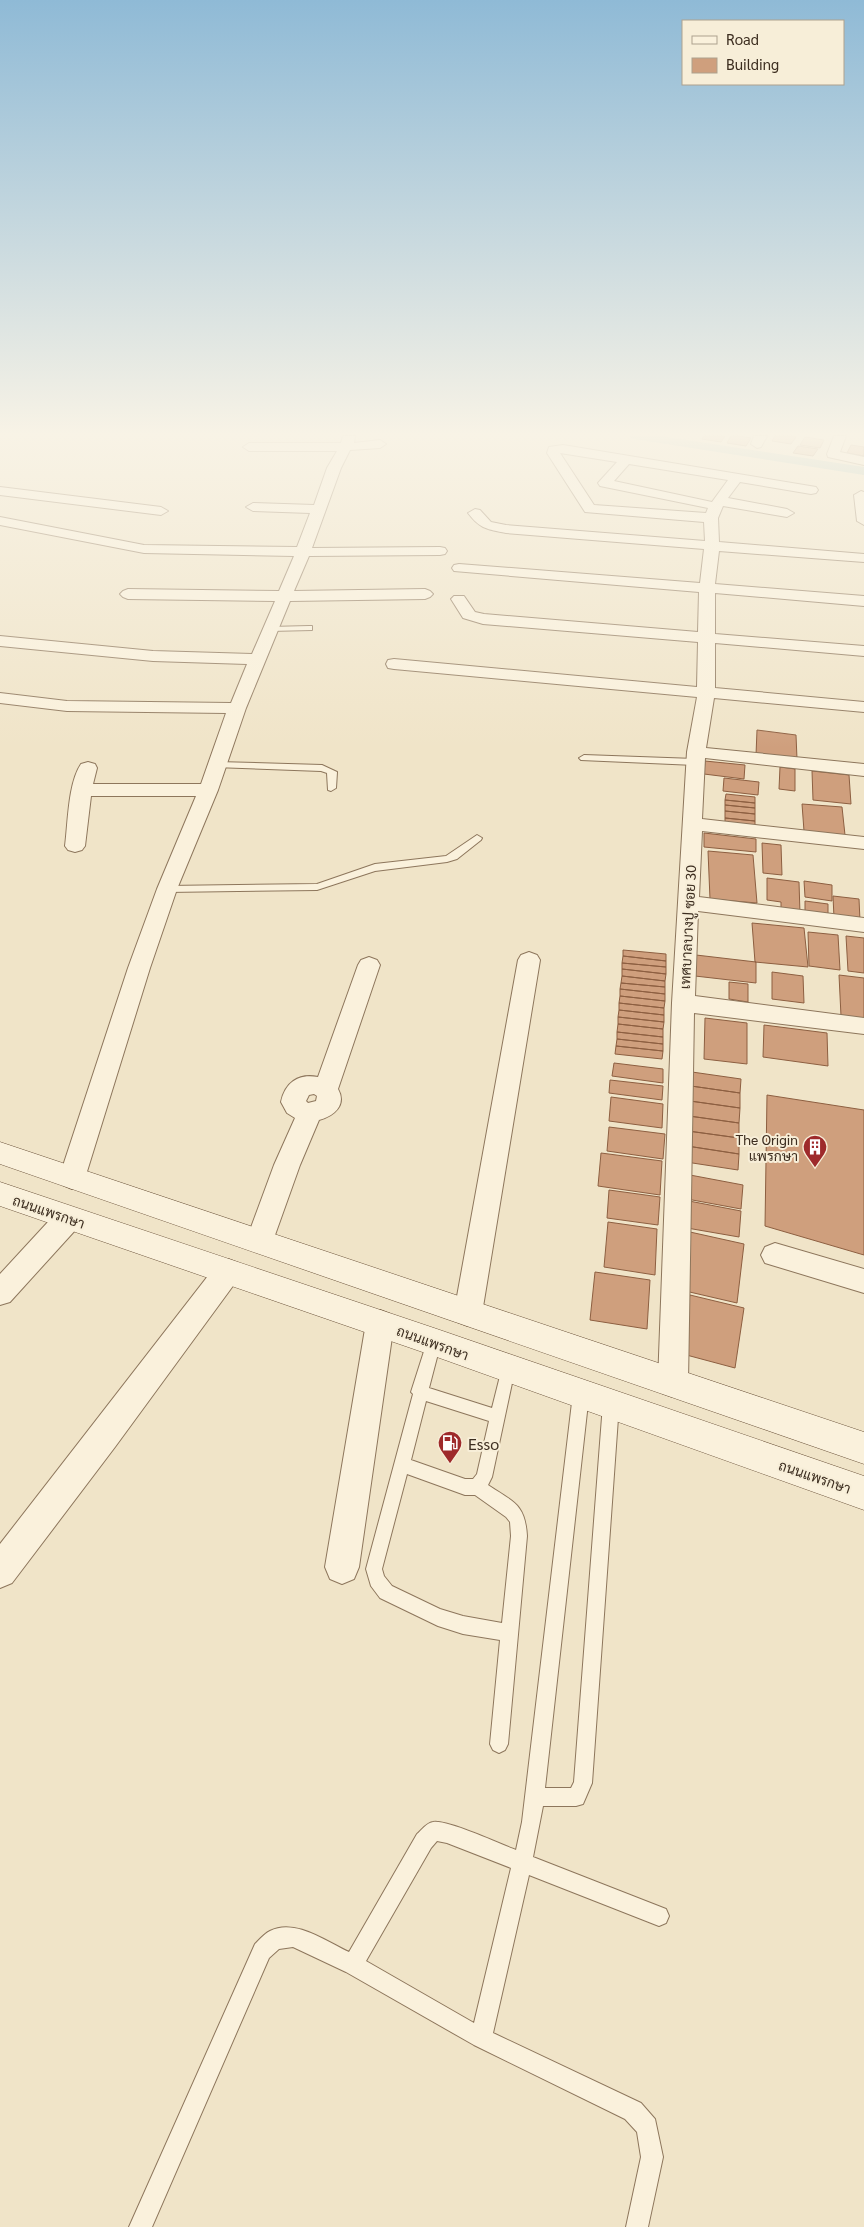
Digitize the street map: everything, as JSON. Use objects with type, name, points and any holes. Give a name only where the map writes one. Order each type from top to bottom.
[{"type":"main road","points":[[0,1153],[864,1448]]},
{"type":"main road","name":"ถนนแพรกษา","points":[[0,1194],[380,1323],[864,1493]]},
{"type":"street","points":[[97,540],[144,549],[303,552],[440,551]]},
{"type":"street","points":[[72,1178],[139,968],[167,889],[208,790],[238,708],[307,540]]},
{"type":"street","points":[[631,540],[864,558]]},
{"type":"street","name":"เทศบาลบางปู ซอย 30","points":[[673,1383],[683,1003],[696,757],[706,692],[707,588],[713,540]]},
{"type":"street","points":[[459,568],[864,601]]},
{"type":"street","points":[[128,594],[284,596],[425,594]]},
{"type":"street","points":[[459,600],[469,615],[483,619],[864,651]]},
{"type":"street","points":[[0,641],[154,656],[258,659]]},
{"type":"street","points":[[394,664],[864,707]]},
{"type":"street","points":[[0,698],[67,706],[238,708]]},
{"type":"street","points":[[696,757],[864,770]]},
{"type":"street","points":[[74,846],[82,790],[88,768]]},
{"type":"street","points":[[82,790],[208,790]]},
{"type":"street","points":[[693,824],[864,843]]},
{"type":"street","points":[[689,903],[864,925]]},
{"type":"street","points":[[468,1313],[529,960]]},
{"type":"street","points":[[260,1241],[310,1113],[326,1107],[330,1098],[326,1089],[369,965]]},
{"type":"street","points":[[683,1003],[864,1026]]},
{"type":"street","points":[[0,1293],[69,1218]]},
{"type":"street","points":[[775,1255],[864,1281]]},
{"type":"street","points":[[0,1571],[104,1437],[228,1271]]},
{"type":"street","points":[[342,1567],[380,1323]]},
{"type":"lane","points":[[270,629],[309,628]]},
{"type":"lane","points":[[584,758],[696,757]]},
{"type":"lane","points":[[217,765],[322,768],[332,772],[331,788]]},
{"type":"lane","points":[[167,889],[316,887],[382,866],[447,859],[453,857],[477,838]]},
{"type":"lane","points":[[434,1342],[419,1392],[374,1569],[377,1580],[386,1592],[438,1617],[463,1626],[510,1633]]},
{"type":"lane","points":[[477,1487],[484,1477],[508,1369]]},
{"type":"lane","points":[[419,1392],[497,1417]]},
{"type":"lane","points":[[481,2038],[532,1822],[581,1394]]},
{"type":"lane","points":[[535,1797],[576,1797],[583,1782],[611,1404]]},
{"type":"lane","points":[[401,1464],[465,1487],[477,1487],[512,1511],[518,1519],[519,1536],[499,1744]]},
{"type":"lane","points":[[353,1965],[424,1841],[434,1831],[447,1833],[659,1916]]},
{"type":"lane","points":[[140,2227],[262,1951],[275,1939],[294,1937],[353,1965],[481,2038],[632,2111],[647,2127],[652,2156],[637,2227]]},
{"type":"building","points":[[757,730],[796,735],[797,759],[756,755]]},
{"type":"building","points":[[705,761],[745,765],[744,779],[704,774]]},
{"type":"building","points":[[780,767],[795,769],[795,791],[779,789]]},
{"type":"building","points":[[812,771],[849,775],[851,804],[813,800]]},
{"type":"building","points":[[724,778],[759,782],[758,795],[723,791]]},
{"type":"building","points":[[726,794],[755,797],[755,803],[725,800]]},
{"type":"building","points":[[725,800],[755,803],[755,808],[725,805]]},
{"type":"building","points":[[802,804],[842,807],[845,835],[804,831]]},
{"type":"building","points":[[725,805],[755,808],[755,814],[725,811]]},
{"type":"building","points":[[725,811],[755,814],[755,821],[725,818]]},
{"type":"building","points":[[725,818],[755,821],[755,827],[725,824]]},
{"type":"building","points":[[704,833],[756,839],[756,852],[704,847]]},
{"type":"building","points":[[762,843],[781,845],[782,875],[763,873]]},
{"type":"building","points":[[708,851],[753,855],[757,903],[710,899]]},
{"type":"building","points":[[767,878],[799,882],[800,914],[781,912],[781,902],[767,900]]},
{"type":"building","points":[[804,881],[832,885],[832,901],[805,897]]},
{"type":"building","points":[[833,896],[859,899],[860,921],[834,918]]},
{"type":"building","points":[[805,901],[828,904],[828,916],[805,913]]},
{"type":"building","points":[[752,923],[804,928],[808,967],[755,962]]},
{"type":"building","points":[[808,932],[838,935],[840,970],[809,966]]},
{"type":"building","points":[[846,936],[864,938],[864,973],[848,971]]},
{"type":"building","points":[[623,950],[666,954],[666,961],[623,956]]},
{"type":"building","points":[[696,955],[756,962],[756,983],[695,976]]},
{"type":"building","points":[[623,956],[666,961],[666,967],[622,963]]},
{"type":"building","points":[[622,963],[666,967],[666,974],[622,969]]},
{"type":"building","points":[[622,969],[666,974],[665,981],[622,976]]},
{"type":"building","points":[[772,972],[803,976],[804,1003],[772,999]]},
{"type":"building","points":[[839,975],[864,978],[864,1019],[841,1016]]},
{"type":"building","points":[[622,976],[665,981],[665,987],[621,983]]},
{"type":"building","points":[[729,982],[748,984],[748,1002],[729,999]]},
{"type":"building","points":[[621,983],[665,987],[665,994],[620,989]]},
{"type":"building","points":[[620,989],[665,994],[665,1001],[620,996]]},
{"type":"building","points":[[620,996],[665,1001],[664,1008],[619,1003]]},
{"type":"building","points":[[619,1003],[664,1008],[664,1015],[619,1010]]},
{"type":"building","points":[[619,1010],[664,1015],[664,1022],[618,1017]]},
{"type":"building","points":[[618,1017],[664,1022],[663,1029],[618,1024]]},
{"type":"building","points":[[705,1018],[747,1023],[747,1064],[704,1059]]},
{"type":"building","points":[[618,1024],[663,1029],[663,1037],[617,1032]]},
{"type":"building","points":[[764,1025],[827,1033],[828,1066],[763,1057]]},
{"type":"building","points":[[617,1032],[663,1037],[663,1044],[617,1039]]},
{"type":"building","points":[[617,1039],[663,1044],[663,1051],[616,1046]]},
{"type":"building","points":[[616,1046],[663,1051],[662,1059],[615,1054]]},
{"type":"building","points":[[614,1063],[663,1069],[663,1083],[612,1076]]},
{"type":"building","points":[[692,1072],[741,1079],[740,1093],[691,1086]]},
{"type":"building","points":[[610,1080],[663,1086],[662,1100],[609,1093]]},
{"type":"building","points":[[691,1086],[740,1093],[740,1108],[690,1101]]},
{"type":"building","name":"The Origin แพรกษา","points":[[767,1095],[864,1110],[864,1255],[765,1226]]},
{"type":"building","points":[[611,1097],[663,1104],[662,1128],[609,1121]]},
{"type":"building","points":[[690,1101],[740,1108],[739,1123],[689,1116]]},
{"type":"building","points":[[689,1116],[739,1123],[739,1138],[688,1131]]},
{"type":"building","points":[[609,1127],[665,1134],[663,1159],[607,1151]]},
{"type":"building","points":[[688,1131],[739,1138],[739,1154],[687,1146]]},
{"type":"building","points":[[687,1146],[739,1154],[738,1170],[686,1162]]},
{"type":"building","points":[[601,1153],[662,1161],[660,1195],[598,1186]]},
{"type":"building","points":[[690,1175],[743,1185],[741,1209],[687,1199]]},
{"type":"building","points":[[609,1190],[660,1197],[658,1225],[607,1218]]},
{"type":"building","points":[[689,1201],[741,1211],[739,1237],[687,1228]]},
{"type":"building","points":[[608,1222],[657,1229],[655,1275],[604,1267]]},
{"type":"building","points":[[690,1232],[744,1244],[737,1303],[681,1290]]},
{"type":"building","points":[[595,1272],[650,1280],[647,1329],[590,1320]]},
{"type":"building","points":[[690,1295],[744,1308],[735,1368],[679,1353]]},
{"type":"place","name":"The Origin แพรกษา","points":[[815,1168]]},
{"type":"place","name":"Esso","points":[[450,1464]]}]
